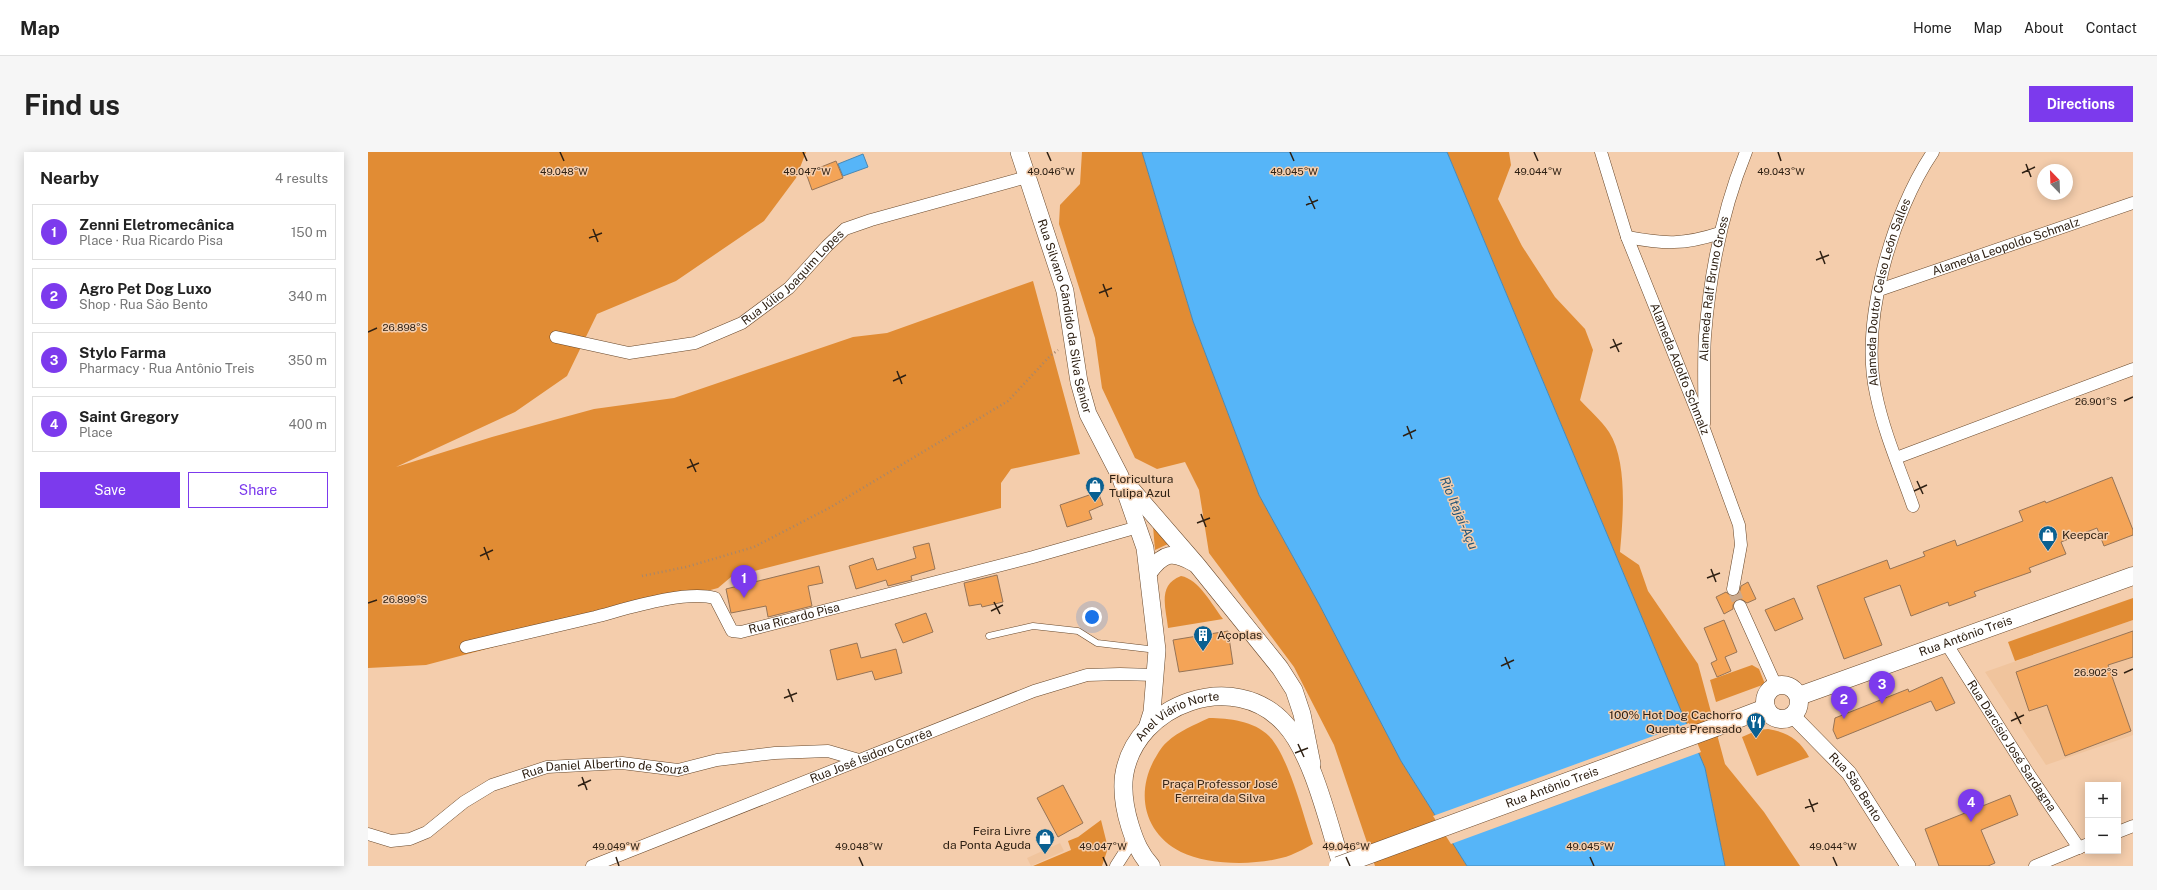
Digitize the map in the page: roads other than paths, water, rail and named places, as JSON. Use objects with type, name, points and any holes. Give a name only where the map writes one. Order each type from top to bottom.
[{"type":"main road","name":"Rua Silvano Cândido da Silva Sênior","points":[[1019,152],[1065,291],[1079,382],[1088,414],[1120,476],[1138,526],[1149,572],[1157,650],[1152,712],[1148,728]]},
{"type":"main road","name":"Rua Silvano Cândido da Silva Sênior","points":[[1120,476],[1197,565],[1280,668],[1294,690],[1302,714],[1314,778]]},
{"type":"main road","points":[[1149,572],[1156,562],[1172,554],[1181,555],[1197,565]]},
{"type":"main road","name":"Rua Antônio Treis","points":[[1799,696],[2133,576]]},
{"type":"main road","points":[[1787,685],[1799,696],[1799,707],[1793,716],[1783,720],[1772,717],[1766,708],[1765,698],[1771,688],[1776,686],[1787,685]]},
{"type":"main road","name":"Anel Viário Norte","points":[[1151,866],[1138,850],[1126,813],[1124,776],[1136,745],[1148,728],[1163,714],[1179,704],[1206,697],[1228,696],[1248,699],[1274,713],[1286,724],[1297,740],[1314,778],[1342,866]]},
{"type":"main road","name":"Rua Antônio Treis","points":[[1338,866],[1766,708]]},
{"type":"street","name":"Alameda Adolfo Schmalz","points":[[1601,152],[1627,237],[1704,429],[1739,525],[1741,546],[1733,589]]},
{"type":"street","name":"Alameda Ralf Bruno Gross","points":[[1704,429],[1705,337],[1720,233],[1735,180],[1746,152]]},
{"type":"street","name":"Alameda Doutor Celso León Salles","points":[[1913,506],[1883,422],[1875,394],[1871,366],[1873,329],[1878,290],[1899,219],[1933,152]]},
{"type":"street","name":"Rua Júlio Joaquim Lopes","points":[[556,337],[629,353],[694,343],[742,323],[789,288],[827,246],[845,230],[871,220],[1027,177]]},
{"type":"street","name":"Alameda Leopoldo Schmalz","points":[[1878,290],[2133,203]]},
{"type":"street","points":[[1627,237],[1657,243],[1674,243],[1696,241],[1720,233]]},
{"type":"street","points":[[1896,458],[2133,369]]},
{"type":"street","name":"Rua Ricardo Pisa","points":[[466,647],[643,604],[695,596],[715,598],[732,631],[741,632],[1033,557],[1138,526]]},
{"type":"street","points":[[1740,606],[1776,686]]},
{"type":"street","name":"Rua Darcísio José Sardagna","points":[[1946,643],[2030,776],[2083,846]]},
{"type":"street","name":"Rua José Isidoro Corrêa","points":[[592,866],[1034,691],[1087,676],[1120,674],[1155,675]]},
{"type":"street","name":"Rua São Bento","points":[[1793,716],[1849,773],[1908,866]]},
{"type":"street","name":"Rua Daniel Albertino de Souza","points":[[368,834],[392,841],[410,839],[427,832],[464,802],[492,785],[547,767],[622,763],[678,770],[717,760],[775,753],[828,751],[859,760]]},
{"type":"street","points":[[2121,831],[2133,826]]},
{"type":"street","points":[[1116,866],[1134,838]]},
{"type":"street","points":[[2034,866],[2083,846]]},
{"type":"lane","points":[[989,636],[1033,626],[1078,631],[1097,643],[1157,650]]},
{"type":"water","name":"Rio Itajaí-Açu","points":[[1142,152],[1447,152],[1705,768],[1725,866],[1467,866],[1401,761],[1319,604],[1259,495],[1193,321]]},
{"type":"water","points":[[863,154],[868,167],[843,176],[838,164]]},
{"type":"tunnel","points":[[1733,589],[1740,606]]},
{"type":"place","name":"Floricultura Tulipa Azul","points":[[1095,503]]},
{"type":"place","name":"Keepcar","points":[[2048,552]]},
{"type":"place","name":"Zenni Eletromecânica","points":[[744,598]]},
{"type":"place","name":"Açoplas","points":[[1203,652]]},
{"type":"place","name":"Stylo Farma","points":[[1882,704]]},
{"type":"place","name":"Agro Pet Dog Luxo","points":[[1844,719]]},
{"type":"place","name":"100% Hot Dog Cachorro Quente Prensado","points":[[1756,739]]},
{"type":"place","name":"Saint Gregory","points":[[1971,822]]},
{"type":"place","name":"Feira Livre da Ponta Aguda","points":[[1045,855]]},
{"type":"park label","name":"Praça Professor José Ferreira da Silva","points":[[1220,791]]}]
